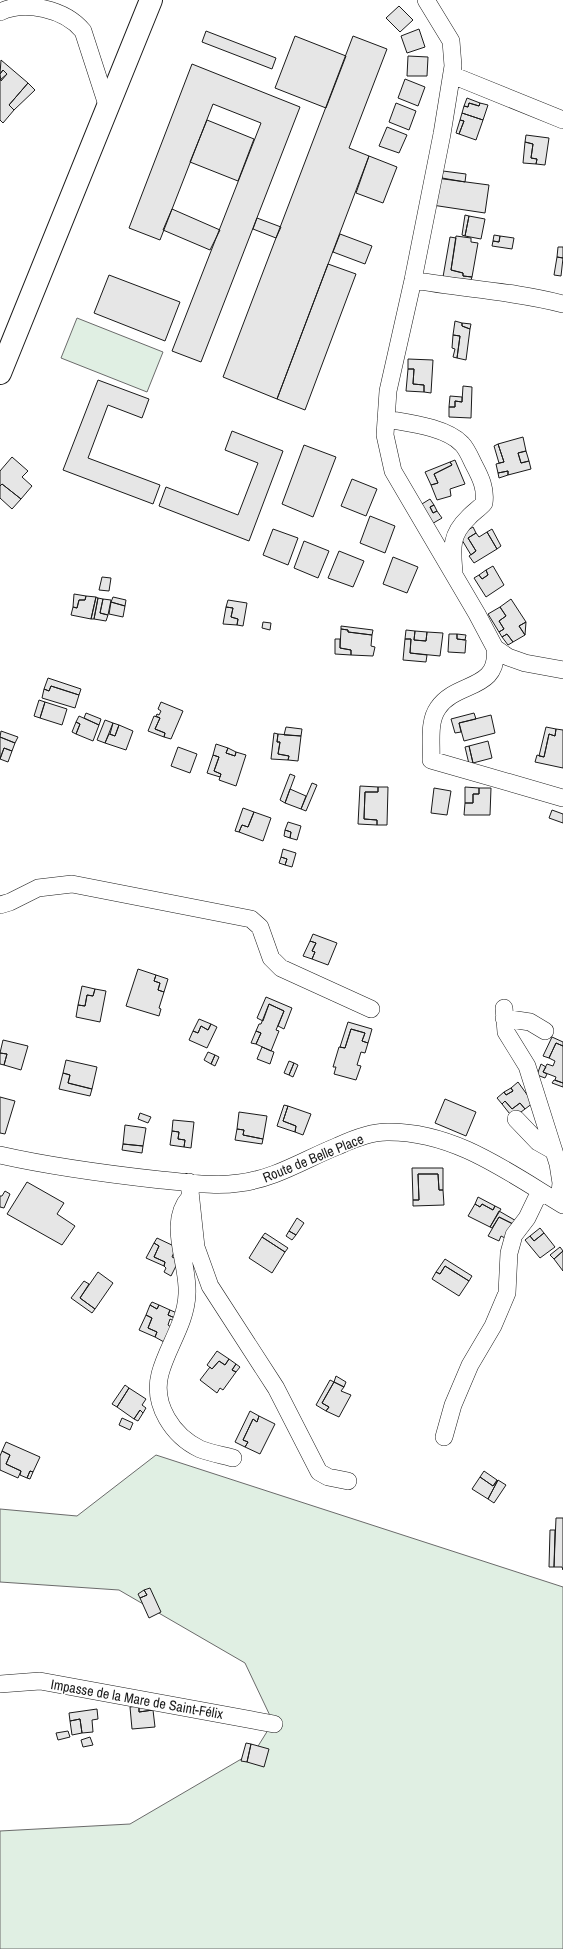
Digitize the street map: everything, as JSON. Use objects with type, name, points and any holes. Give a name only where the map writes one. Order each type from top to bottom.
[{"type":"main road","points":[[0,373],[108,108],[150,0]]},
{"type":"street","points":[[426,0],[451,41],[453,66],[413,280],[388,391],[385,435],[393,471],[495,648],[496,659],[492,671],[483,680],[450,697],[438,708],[432,721],[431,760],[563,798]]},
{"type":"street","points":[[0,12],[7,8],[31,6],[46,8],[61,13],[76,22],[83,30],[108,108]]},
{"type":"street","points":[[452,75],[563,120]]},
{"type":"street","points":[[413,280],[460,288],[495,291],[563,304]]},
{"type":"street","points":[[386,419],[429,427],[450,435],[462,444],[481,477],[486,494],[484,503],[468,517],[455,533],[452,550],[454,575]]},
{"type":"street","points":[[495,648],[508,657],[524,663],[563,670]]},
{"type":"street","points":[[0,905],[10,902],[38,888],[72,884],[251,920],[260,927],[271,958],[281,968],[371,1009]]},
{"type":"street","points":[[546,1031],[530,1022],[504,1013],[506,1032],[527,1066],[554,1151],[561,1183],[561,1204]]},
{"type":"street","points":[[516,1119],[538,1142],[554,1151]]},
{"type":"street","name":"Route de Belle Place","points":[[0,1155],[189,1190],[258,1180],[281,1172],[362,1136],[386,1132],[410,1133],[440,1138],[467,1149],[561,1204]]},
{"type":"street","points":[[189,1190],[180,1215],[178,1229],[188,1293],[185,1310],[160,1375],[160,1405],[168,1422],[184,1437],[200,1448],[232,1458]]},
{"type":"street","points":[[189,1190],[196,1247],[210,1286],[276,1388],[319,1472],[328,1477],[348,1481]]},
{"type":"street","points":[[444,1437],[453,1405],[470,1365],[493,1326],[507,1293],[509,1253],[514,1235],[527,1218],[540,1191]]},
{"type":"street","name":"Impasse de la Mare de Saint-Félix","points":[[0,1684],[40,1681],[274,1724]]},
{"type":"green space","points":[[77,318],[163,352],[147,392],[61,358]]},
{"type":"green space","points":[[156,1455],[563,1587],[563,1949],[0,1949],[0,1831],[130,1824],[255,1751],[273,1722],[245,1663],[119,1590],[0,1582],[0,1509],[77,1516]]},
{"type":"building","points":[[399,6],[413,20],[400,32],[386,18]]},
{"type":"building","points":[[419,29],[425,47],[407,53],[401,36]]},
{"type":"building","points":[[206,31],[276,58],[272,69],[202,42]]},
{"type":"building","points":[[295,36],[346,56],[326,108],[275,88]]},
{"type":"building","points":[[353,36],[387,49],[349,148],[369,156],[277,399],[223,377]]},
{"type":"building","points":[[408,56],[428,57],[427,76],[407,76]]},
{"type":"building","points":[[1,60],[28,83],[9,105],[14,110],[3,123],[0,120],[0,80],[7,74],[3,70],[0,74]]},
{"type":"building","points":[[192,64],[300,107],[201,362],[172,351],[261,123],[213,104],[160,240],[129,228]]},
{"type":"building","points":[[3,70],[7,74],[1,81],[0,74]]},
{"type":"building","points":[[405,79],[425,87],[418,106],[398,98]]},
{"type":"building","points":[[28,83],[35,90],[14,110],[9,105]]},
{"type":"building","points":[[467,98],[480,103],[479,106],[469,103],[468,107],[464,106]]},
{"type":"building","points":[[396,103],[416,111],[409,130],[389,122]]},
{"type":"building","points":[[469,103],[479,106],[480,103],[488,105],[483,120],[462,113],[464,106],[468,107]]},
{"type":"building","points":[[462,113],[483,120],[476,140],[459,134],[464,121],[460,120]]},
{"type":"building","points":[[207,120],[254,139],[238,181],[190,162]]},
{"type":"building","points":[[460,120],[464,121],[459,134],[456,133]]},
{"type":"building","points":[[387,127],[407,135],[399,153],[379,146]]},
{"type":"building","points":[[526,135],[549,138],[545,165],[536,164],[537,159],[531,158],[533,144],[525,142]]},
{"type":"building","points":[[525,142],[533,144],[531,158],[537,159],[536,164],[523,163]]},
{"type":"building","points":[[369,156],[397,167],[383,203],[356,193]]},
{"type":"building","points":[[443,171],[466,174],[465,182],[442,178]]},
{"type":"building","points":[[436,178],[489,185],[485,213],[432,205]]},
{"type":"building","points":[[172,209],[220,230],[210,250],[163,230]]},
{"type":"building","points":[[465,215],[469,216],[465,236],[462,235]]},
{"type":"building","points":[[469,216],[485,219],[481,239],[465,236]]},
{"type":"building","points":[[257,218],[281,227],[276,238],[253,229]]},
{"type":"building","points":[[340,234],[372,246],[365,264],[333,252]]},
{"type":"building","points":[[494,235],[500,236],[499,242],[493,241]]},
{"type":"building","points":[[456,236],[471,238],[471,242],[478,243],[472,277],[463,276],[463,273],[451,270]]},
{"type":"building","points":[[500,236],[514,238],[512,249],[492,246],[493,241],[499,242]]},
{"type":"building","points":[[450,237],[456,238],[451,270],[463,273],[463,276],[472,277],[471,280],[443,277]]},
{"type":"building","points":[[558,247],[563,247],[563,258],[557,257]]},
{"type":"building","points":[[557,257],[563,258],[561,276],[554,275]]},
{"type":"building","points":[[328,264],[356,274],[305,410],[277,399]]},
{"type":"building","points":[[109,275],[180,302],[165,341],[94,313]]},
{"type":"building","points":[[455,321],[462,323],[462,326],[470,329],[466,360],[457,358],[460,336],[453,335]]},
{"type":"building","points":[[462,323],[471,324],[470,329],[462,326]]},
{"type":"building","points":[[453,335],[460,336],[457,358],[453,357],[455,349],[452,348]]},
{"type":"building","points":[[408,359],[433,360],[431,393],[424,392],[424,385],[413,384],[414,369],[408,369]]},
{"type":"building","points":[[408,369],[414,369],[413,384],[424,385],[424,392],[406,391]]},
{"type":"building","points":[[98,380],[149,399],[142,418],[108,405],[88,458],[160,485],[153,504],[63,470]]},
{"type":"building","points":[[463,386],[472,387],[471,418],[449,417],[449,407],[455,407],[455,401],[462,402]]},
{"type":"building","points":[[450,396],[462,397],[462,402],[455,401],[455,407],[449,407]]},
{"type":"building","points":[[232,431],[283,451],[249,541],[159,506],[166,487],[238,515],[258,463],[225,450]]},
{"type":"building","points":[[523,437],[526,451],[518,453],[521,463],[529,461],[531,469],[508,475],[508,471],[498,473],[496,464],[504,462],[498,444]]},
{"type":"building","points":[[498,444],[504,462],[499,463],[494,446]]},
{"type":"building","points":[[304,445],[336,457],[313,517],[282,504]]},
{"type":"building","points":[[526,451],[529,461],[521,463],[518,453]]},
{"type":"building","points":[[12,457],[28,471],[22,477],[32,486],[21,499],[2,484],[0,486],[0,471]]},
{"type":"building","points":[[455,460],[465,484],[450,489],[451,496],[437,500],[431,485],[438,483],[434,474],[452,465],[450,462]]},
{"type":"building","points":[[450,462],[452,465],[434,474],[438,483],[431,485],[425,472]]},
{"type":"building","points":[[508,471],[508,475],[499,478],[498,473]]},
{"type":"building","points":[[352,479],[377,489],[366,516],[341,506]]},
{"type":"building","points":[[2,484],[21,499],[12,509],[0,498],[0,486]]},
{"type":"building","points":[[430,499],[434,505],[430,507],[433,513],[437,511],[442,518],[430,525],[417,507]]},
{"type":"building","points":[[434,505],[437,511],[433,513],[430,507]]},
{"type":"building","points":[[370,516],[395,526],[385,553],[360,543]]},
{"type":"building","points":[[473,527],[476,533],[468,538],[476,551],[471,555],[459,535]]},
{"type":"building","points":[[273,529],[298,538],[288,565],[263,555]]},
{"type":"building","points":[[492,529],[501,546],[497,549],[487,532]]},
{"type":"building","points":[[487,532],[497,549],[474,563],[469,556],[476,551],[468,538],[476,533],[479,537]]},
{"type":"building","points":[[304,541],[329,551],[318,578],[294,568]]},
{"type":"building","points":[[339,551],[364,561],[353,587],[328,578]]},
{"type":"building","points":[[393,557],[418,567],[407,593],[383,584]]},
{"type":"building","points":[[493,566],[504,585],[486,597],[474,578],[479,575],[482,579],[488,575],[486,570]]},
{"type":"building","points":[[486,570],[488,575],[482,579],[479,575]]},
{"type":"building","points":[[102,577],[111,578],[109,591],[99,590]]},
{"type":"building","points":[[74,594],[86,596],[85,600],[79,600],[77,608],[73,607]]},
{"type":"building","points":[[86,596],[96,597],[91,619],[71,615],[73,607],[77,608],[79,600],[85,600]]},
{"type":"building","points":[[96,597],[98,598],[94,619],[91,619]]},
{"type":"building","points":[[113,597],[126,600],[125,606],[111,602]]},
{"type":"building","points":[[98,598],[103,599],[100,613],[108,615],[106,621],[94,619]]},
{"type":"building","points":[[103,599],[111,600],[108,615],[100,613]]},
{"type":"building","points":[[511,599],[526,622],[519,626],[525,635],[513,642],[507,634],[502,637],[499,632],[504,629],[499,621],[506,616],[500,607]]},
{"type":"building","points":[[228,600],[247,603],[243,626],[237,625],[238,619],[231,617],[233,608],[226,607]]},
{"type":"building","points":[[111,602],[125,606],[123,617],[109,614]]},
{"type":"building","points":[[226,607],[233,608],[231,617],[238,619],[237,625],[223,624]]},
{"type":"building","points":[[500,607],[506,616],[499,621],[504,629],[499,632],[488,614]]},
{"type":"building","points":[[263,622],[271,623],[270,630],[262,628]]},
{"type":"building","points":[[526,622],[525,635],[519,626]]},
{"type":"building","points":[[341,626],[373,630],[372,635],[348,632],[348,630],[341,629]]},
{"type":"building","points":[[341,629],[348,630],[348,632],[372,635],[371,646],[375,647],[373,656],[351,655],[351,650],[340,648]]},
{"type":"building","points":[[406,630],[415,631],[414,640],[426,641],[427,632],[443,633],[440,656],[410,653],[411,639],[405,639]]},
{"type":"building","points":[[415,631],[427,632],[426,641],[414,640]]},
{"type":"building","points":[[449,634],[457,634],[457,639],[466,640],[465,653],[448,652]]},
{"type":"building","points":[[457,634],[466,635],[465,640],[457,639]]},
{"type":"building","points":[[507,634],[513,642],[508,645],[502,637]]},
{"type":"building","points":[[335,639],[340,639],[340,648],[351,650],[351,655],[335,654]]},
{"type":"building","points":[[405,639],[411,639],[410,653],[427,655],[426,662],[403,660]]},
{"type":"building","points":[[48,678],[81,689],[79,695],[51,686],[49,691],[44,689]]},
{"type":"building","points":[[51,686],[79,695],[75,708],[42,698],[44,689],[49,691]]},
{"type":"building","points":[[39,700],[45,702],[40,718],[34,716]]},
{"type":"building","points":[[45,702],[67,709],[62,725],[40,718]]},
{"type":"building","points":[[161,702],[183,711],[171,739],[164,737],[165,733],[155,729],[160,718],[156,716],[157,714],[159,715],[161,711],[158,709]]},
{"type":"building","points":[[86,713],[101,719],[99,725],[84,718]]},
{"type":"building","points":[[474,713],[476,719],[459,723],[461,732],[455,733],[451,719]]},
{"type":"building","points":[[491,715],[495,733],[464,741],[459,723]]},
{"type":"building","points":[[79,716],[99,725],[93,741],[76,734],[80,724],[76,722]]},
{"type":"building","points":[[154,716],[160,718],[155,729],[165,733],[164,737],[148,731]]},
{"type":"building","points":[[105,720],[113,723],[105,743],[97,740]]},
{"type":"building","points":[[76,722],[80,724],[76,734],[72,732]]},
{"type":"building","points":[[113,723],[119,725],[115,736],[110,734]]},
{"type":"building","points":[[119,725],[133,731],[126,750],[105,743],[109,734],[115,736]]},
{"type":"building","points":[[286,727],[302,729],[301,736],[284,735]]},
{"type":"building","points":[[546,727],[556,729],[555,736],[549,734],[544,757],[539,756]]},
{"type":"building","points":[[556,729],[563,730],[563,768],[535,762],[537,755],[544,757],[549,734],[555,736]]},
{"type":"building","points":[[1,731],[18,737],[15,743],[0,737]]},
{"type":"building","points":[[274,733],[278,734],[277,742],[280,742],[278,754],[289,756],[288,760],[271,759]]},
{"type":"building","points":[[278,734],[301,736],[298,761],[288,760],[289,756],[278,754],[280,742],[277,742]]},
{"type":"building","points":[[0,737],[15,743],[12,751],[4,748],[0,759]]},
{"type":"building","points":[[488,741],[492,758],[473,763],[469,746]]},
{"type":"building","points":[[216,744],[228,748],[226,753],[235,756],[236,752],[246,755],[236,786],[219,780],[221,774],[214,771],[219,757],[213,755]]},
{"type":"building","points":[[469,746],[473,763],[469,764],[465,747]]},
{"type":"building","points":[[178,747],[197,754],[190,773],[171,766]]},
{"type":"building","points":[[4,748],[12,751],[8,762],[0,759]]},
{"type":"building","points":[[228,748],[236,752],[235,756],[226,753]]},
{"type":"building","points":[[213,755],[219,757],[214,771],[221,774],[220,777],[207,773]]},
{"type":"building","points":[[290,774],[295,776],[285,803],[280,800]]},
{"type":"building","points":[[312,783],[317,785],[306,811],[301,809]]},
{"type":"building","points":[[360,786],[378,787],[378,792],[365,792],[364,819],[377,820],[377,825],[358,824]]},
{"type":"building","points":[[378,787],[388,787],[387,825],[377,825],[377,820],[364,819],[365,792],[378,792]]},
{"type":"building","points":[[465,787],[479,788],[479,794],[473,794],[473,803],[465,803]]},
{"type":"building","points":[[434,788],[451,791],[447,815],[431,813]]},
{"type":"building","points":[[479,788],[491,788],[490,815],[464,815],[465,803],[473,803],[473,794],[479,794]]},
{"type":"building","points":[[290,789],[306,796],[301,809],[285,803]]},
{"type":"building","points":[[243,808],[254,812],[248,827],[242,825],[239,832],[235,831]]},
{"type":"building","points":[[552,810],[563,814],[563,823],[549,818]]},
{"type":"building","points":[[254,812],[271,818],[263,841],[239,832],[242,825],[248,827]]},
{"type":"building","points":[[288,822],[301,826],[297,840],[290,838],[291,832],[285,830]]},
{"type":"building","points":[[285,830],[291,832],[290,838],[284,836]]},
{"type":"building","points":[[283,849],[296,853],[292,867],[285,865],[287,859],[281,857]]},
{"type":"building","points":[[281,857],[287,859],[285,865],[279,863]]},
{"type":"building","points":[[313,934],[337,943],[328,965],[312,959],[315,952],[312,951],[316,943],[310,941]]},
{"type":"building","points":[[310,941],[316,943],[312,951],[315,952],[312,959],[303,956]]},
{"type":"building","points":[[138,969],[156,975],[154,981],[160,983],[158,990],[164,992],[159,1008],[161,1009],[159,1016],[126,1006]]},
{"type":"building","points":[[156,975],[168,979],[164,992],[158,990],[160,983],[154,981]]},
{"type":"building","points":[[82,986],[95,989],[93,996],[87,995],[85,1006],[78,1005]]},
{"type":"building","points":[[95,989],[106,991],[100,1022],[76,1017],[78,1005],[85,1006],[87,995],[93,996]]},
{"type":"building","points":[[266,997],[292,1008],[284,1029],[278,1026],[284,1011],[269,1004],[263,1021],[257,1018]]},
{"type":"building","points":[[269,1004],[284,1011],[276,1030],[279,1031],[271,1051],[256,1044],[261,1033],[256,1031],[259,1024],[261,1024]]},
{"type":"building","points":[[199,1019],[211,1024],[208,1030],[201,1026],[198,1033],[193,1031]]},
{"type":"building","points":[[348,1022],[372,1029],[368,1043],[362,1041],[365,1033],[351,1029],[345,1048],[340,1047]]},
{"type":"building","points":[[211,1024],[217,1027],[207,1048],[189,1040],[193,1031],[198,1033],[201,1026],[208,1030]]},
{"type":"building","points":[[351,1029],[365,1033],[362,1041],[368,1043],[365,1053],[361,1052],[357,1065],[361,1066],[356,1080],[334,1074],[336,1067],[333,1067],[339,1047],[345,1048]]},
{"type":"building","points":[[256,1031],[261,1033],[256,1044],[251,1043]]},
{"type":"building","points":[[552,1037],[563,1042],[563,1046],[556,1043],[549,1058],[543,1056]]},
{"type":"building","points":[[3,1040],[28,1046],[21,1070],[4,1065],[7,1054],[0,1053]]},
{"type":"building","points":[[556,1043],[563,1046],[563,1083],[555,1080],[556,1077],[543,1072],[547,1064],[553,1066],[555,1061],[549,1058]]},
{"type":"building","points":[[262,1047],[274,1052],[270,1064],[257,1059]]},
{"type":"building","points":[[208,1052],[215,1055],[211,1064],[204,1060]]},
{"type":"building","points":[[0,1053],[7,1054],[4,1065],[0,1064]]},
{"type":"building","points":[[215,1055],[219,1057],[215,1066],[211,1064]]},
{"type":"building","points":[[66,1060],[97,1067],[92,1089],[68,1083],[70,1075],[63,1073]]},
{"type":"building","points":[[289,1061],[294,1063],[289,1075],[284,1073]]},
{"type":"building","points":[[294,1063],[298,1065],[293,1077],[289,1075]]},
{"type":"building","points":[[541,1064],[546,1067],[543,1072],[547,1074],[545,1078],[537,1075]]},
{"type":"building","points":[[63,1073],[70,1075],[68,1083],[92,1089],[90,1096],[59,1089]]},
{"type":"building","points":[[554,1080],[563,1083],[563,1087],[552,1083]]},
{"type":"building","points":[[518,1082],[533,1103],[525,1109],[520,1103],[512,1109],[505,1101],[502,1104],[497,1098],[504,1092],[506,1095],[513,1091],[511,1088]]},
{"type":"building","points":[[511,1088],[513,1091],[506,1095],[504,1092]]},
{"type":"building","points":[[0,1097],[15,1101],[5,1134],[0,1133]]},
{"type":"building","points":[[445,1099],[476,1112],[466,1136],[435,1123]]},
{"type":"building","points":[[505,1101],[512,1109],[520,1103],[525,1109],[513,1118],[502,1104]]},
{"type":"building","points":[[284,1105],[288,1106],[283,1121],[296,1126],[295,1132],[277,1126]]},
{"type":"building","points":[[288,1106],[311,1114],[303,1135],[295,1132],[296,1126],[283,1121]]},
{"type":"building","points":[[239,1112],[267,1116],[263,1139],[243,1135],[244,1130],[237,1129]]},
{"type":"building","points":[[140,1113],[151,1117],[148,1123],[138,1119]]},
{"type":"building","points":[[173,1120],[194,1122],[191,1148],[184,1147],[185,1140],[178,1139],[179,1132],[172,1131]]},
{"type":"building","points":[[125,1125],[146,1128],[143,1146],[123,1144]]},
{"type":"building","points":[[237,1129],[244,1130],[243,1135],[263,1139],[262,1144],[235,1140]]},
{"type":"building","points":[[172,1131],[179,1132],[178,1139],[185,1140],[184,1147],[170,1145]]},
{"type":"building","points":[[123,1144],[143,1146],[142,1153],[122,1150]]},
{"type":"building","points":[[412,1168],[443,1168],[443,1190],[439,1190],[438,1174],[418,1174],[419,1200],[413,1200]]},
{"type":"building","points":[[418,1174],[438,1174],[439,1190],[443,1190],[444,1205],[413,1206],[413,1200],[419,1200]]},
{"type":"building","points":[[27,1182],[64,1203],[57,1214],[75,1226],[62,1245],[7,1214]]},
{"type":"building","points":[[5,1191],[10,1194],[4,1208],[0,1207],[0,1196],[2,1196]]},
{"type":"building","points":[[478,1197],[495,1206],[493,1210],[482,1204],[480,1207],[475,1204]]},
{"type":"building","points":[[475,1204],[480,1207],[482,1204],[493,1210],[495,1206],[501,1209],[490,1227],[468,1216]]},
{"type":"building","points":[[499,1211],[518,1222],[513,1224],[499,1217],[492,1228],[490,1227]]},
{"type":"building","points":[[499,1217],[513,1224],[509,1240],[501,1236],[499,1241],[488,1236]]},
{"type":"building","points":[[297,1218],[304,1223],[296,1235],[289,1231]]},
{"type":"building","points":[[540,1228],[544,1233],[534,1241],[530,1236]]},
{"type":"building","points":[[289,1231],[296,1235],[292,1240],[286,1236]]},
{"type":"building","points":[[265,1233],[288,1248],[285,1252],[262,1237]]},
{"type":"building","points":[[544,1233],[555,1247],[540,1258],[525,1240],[530,1236],[534,1241]]},
{"type":"building","points":[[262,1237],[285,1252],[272,1273],[249,1258]]},
{"type":"building","points":[[157,1238],[176,1247],[172,1257],[179,1260],[171,1276],[164,1272],[166,1268],[164,1266],[165,1262],[154,1257],[159,1246],[154,1243]]},
{"type":"building","points":[[154,1243],[159,1246],[154,1257],[165,1262],[164,1266],[146,1258]]},
{"type":"building","points":[[560,1247],[563,1251],[554,1259],[550,1255]]},
{"type":"building","points":[[563,1251],[563,1271],[554,1259]]},
{"type":"building","points":[[445,1259],[472,1276],[469,1281],[445,1266],[440,1274],[436,1272]]},
{"type":"building","points":[[445,1266],[469,1281],[459,1296],[432,1279],[436,1272],[440,1274]]},
{"type":"building","points":[[98,1272],[113,1283],[95,1309],[80,1298]]},
{"type":"building","points":[[84,1281],[89,1284],[80,1298],[95,1309],[92,1313],[71,1298]]},
{"type":"building","points":[[152,1302],[159,1305],[157,1309],[150,1305]]},
{"type":"building","points":[[150,1305],[157,1309],[159,1305],[170,1310],[168,1315],[175,1318],[174,1321],[170,1319],[168,1325],[171,1327],[164,1342],[155,1337],[157,1332],[148,1328],[152,1318],[146,1315]]},
{"type":"building","points":[[170,1310],[177,1313],[175,1318],[168,1315]]},
{"type":"building","points":[[146,1315],[152,1318],[148,1328],[157,1332],[155,1337],[139,1330]]},
{"type":"building","points":[[217,1351],[229,1359],[225,1365],[219,1361],[212,1369],[207,1365]]},
{"type":"building","points":[[229,1359],[236,1364],[232,1370],[236,1372],[223,1390],[220,1388],[217,1393],[200,1380],[210,1367],[212,1369],[219,1361],[225,1365]]},
{"type":"building","points":[[236,1364],[240,1367],[236,1372],[232,1370]]},
{"type":"building","points":[[336,1376],[346,1382],[344,1387],[334,1382]]},
{"type":"building","points":[[330,1380],[334,1382],[322,1403],[329,1407],[326,1411],[316,1405]]},
{"type":"building","points":[[334,1382],[344,1387],[341,1391],[351,1395],[339,1417],[326,1411],[329,1407],[322,1403]]},
{"type":"building","points":[[125,1385],[129,1388],[117,1407],[112,1404]]},
{"type":"building","points":[[129,1388],[146,1399],[142,1405],[146,1408],[143,1413],[140,1410],[134,1419],[117,1407]]},
{"type":"building","points":[[140,1410],[143,1413],[138,1421],[134,1419]]},
{"type":"building","points":[[250,1411],[259,1416],[257,1422],[253,1419],[243,1440],[248,1442],[245,1447],[235,1442]]},
{"type":"building","points":[[259,1416],[275,1424],[260,1454],[245,1447],[248,1442],[243,1440],[253,1419],[257,1422]]},
{"type":"building","points":[[122,1418],[133,1423],[130,1430],[119,1425]]},
{"type":"building","points":[[6,1442],[40,1457],[33,1472],[30,1471],[27,1478],[20,1475],[21,1471],[6,1464],[10,1455],[2,1451]]},
{"type":"building","points":[[2,1451],[10,1455],[6,1464],[21,1471],[18,1478],[0,1470],[0,1456]]},
{"type":"building","points":[[30,1471],[33,1472],[30,1479],[27,1478]]},
{"type":"building","points":[[484,1471],[497,1480],[493,1486],[480,1477]]},
{"type":"building","points":[[480,1477],[493,1486],[498,1480],[488,1499],[472,1489]]},
{"type":"building","points":[[498,1480],[506,1485],[494,1503],[488,1499]]},
{"type":"building","points":[[556,1518],[563,1518],[563,1570],[562,1567],[554,1567]]},
{"type":"building","points":[[550,1530],[555,1530],[554,1567],[549,1567]]},
{"type":"building","points":[[150,1588],[161,1612],[149,1618],[140,1598],[147,1595],[144,1590]]},
{"type":"building","points":[[144,1590],[147,1595],[140,1598],[138,1594]]},
{"type":"building","points":[[139,1706],[153,1710],[139,1712]]},
{"type":"building","points":[[139,1706],[139,1712],[153,1710],[155,1727],[132,1729],[130,1707]]},
{"type":"building","points":[[97,1709],[98,1719],[92,1720],[93,1732],[82,1733],[80,1719],[70,1721],[69,1713]]},
{"type":"building","points":[[80,1719],[82,1733],[72,1735],[70,1721]]},
{"type":"building","points":[[68,1731],[70,1737],[58,1740],[56,1733]]},
{"type":"building","points":[[90,1737],[93,1745],[83,1747],[81,1740]]},
{"type":"building","points":[[246,1743],[251,1744],[247,1762],[241,1761]]},
{"type":"building","points":[[251,1744],[269,1749],[264,1767],[247,1762]]}]
